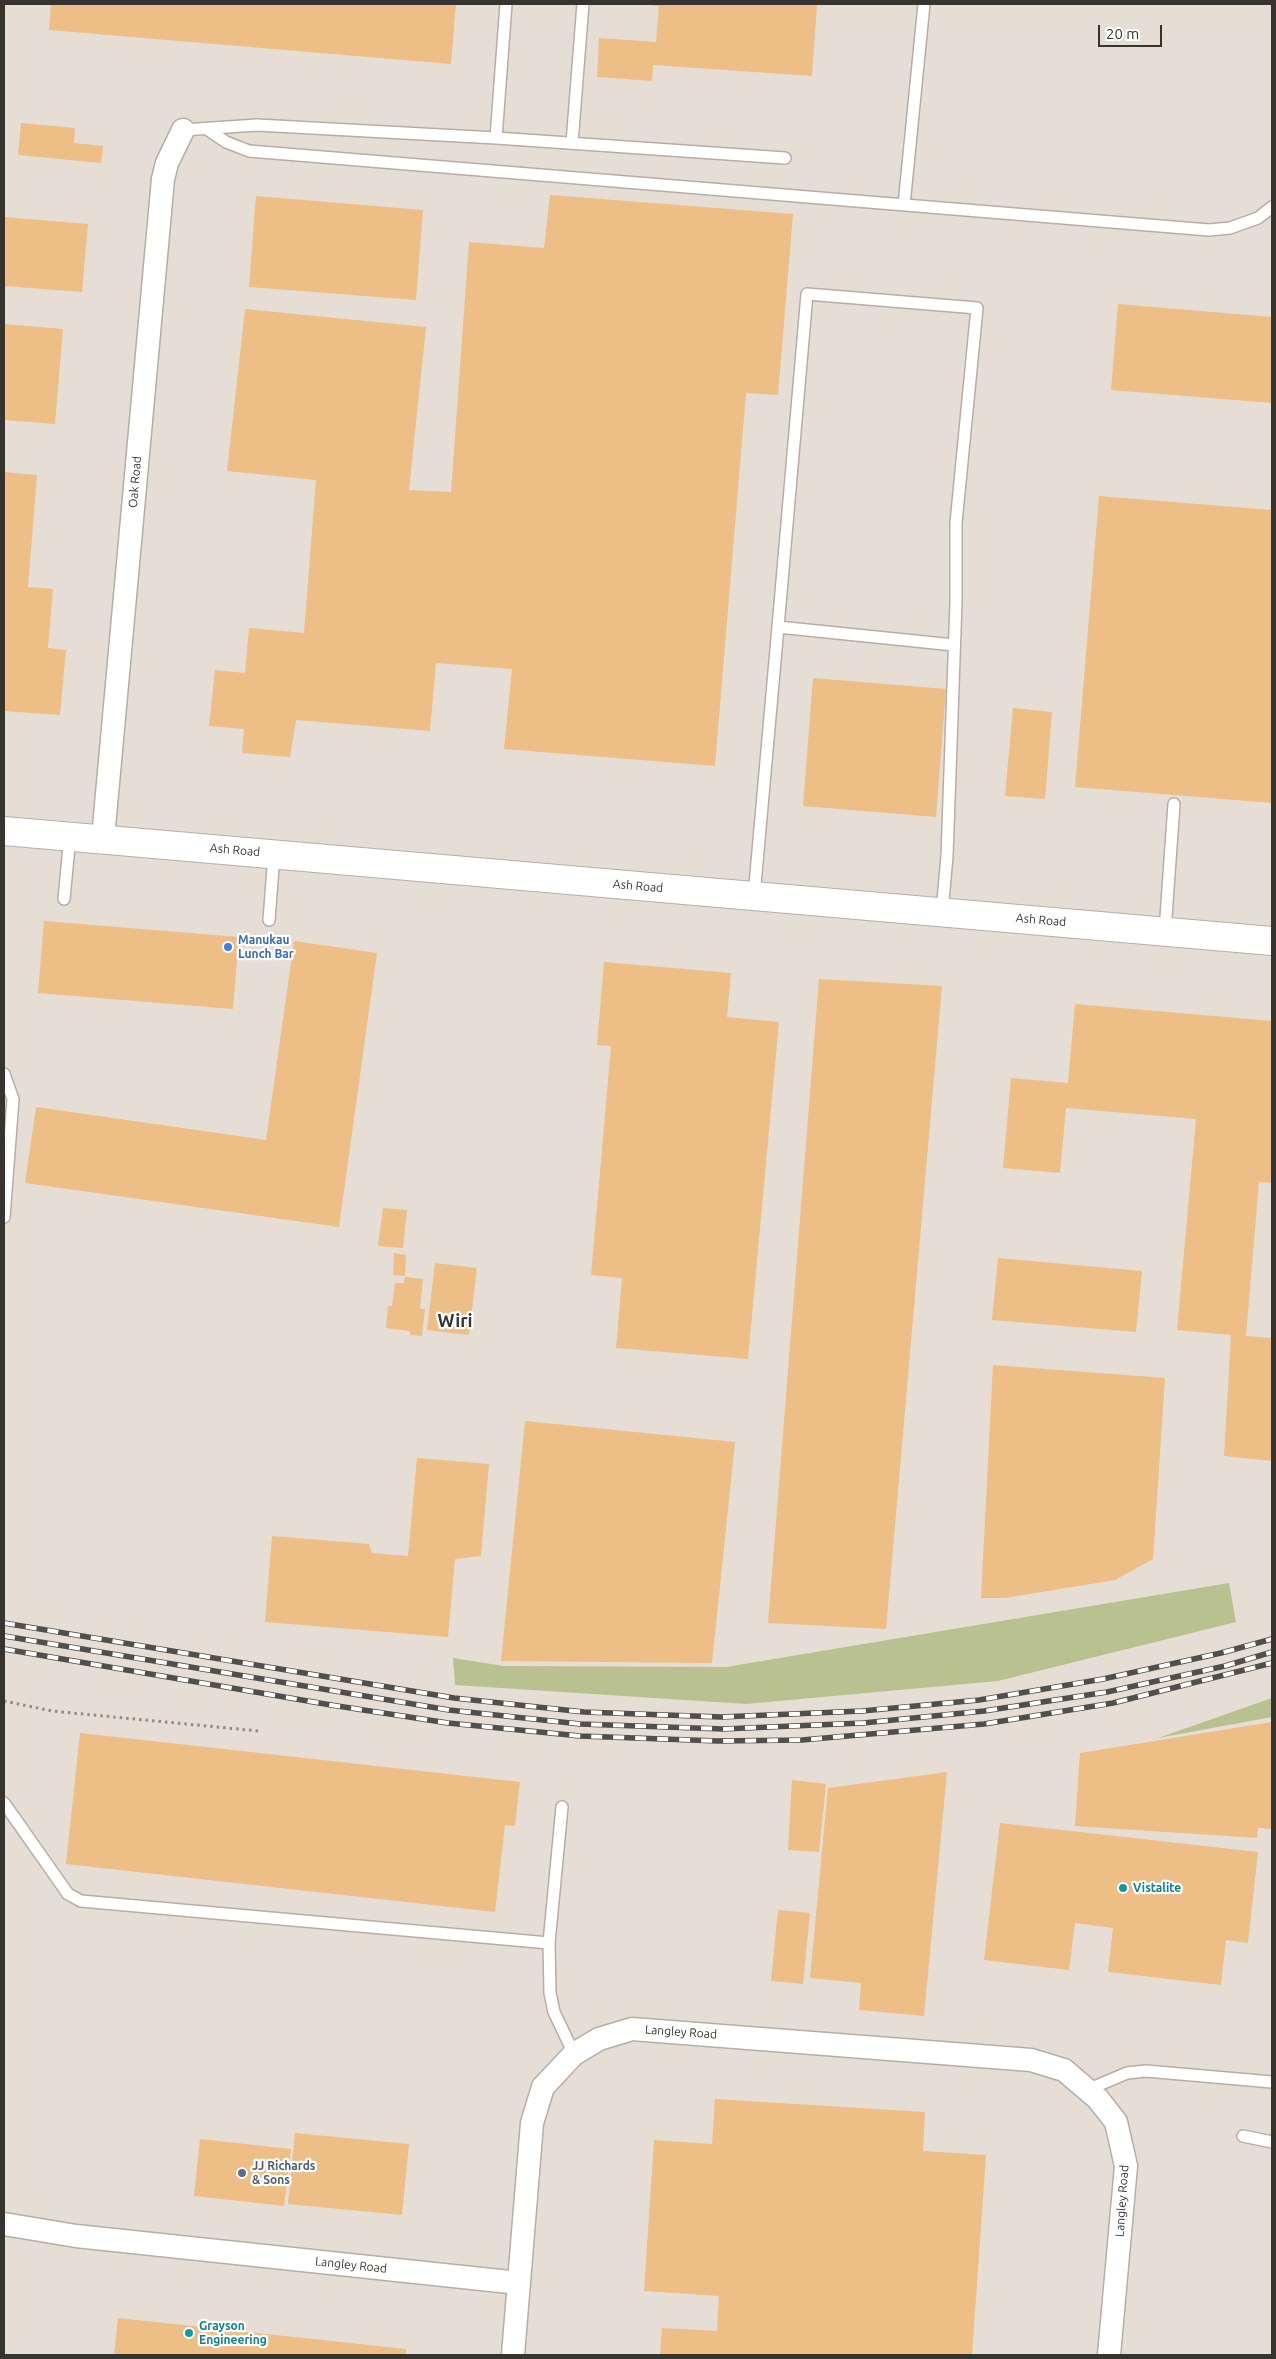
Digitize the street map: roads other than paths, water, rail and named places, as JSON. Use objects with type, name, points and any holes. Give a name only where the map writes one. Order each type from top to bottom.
[{"type":"main road","name":"Ash Road","points":[[4,830],[1272,940]]},
{"type":"street","name":"Oak Road","points":[[103,838],[163,179],[167,163],[183,130]]},
{"type":"street","name":"Langley Road","points":[[4,2224],[76,2236],[519,2283],[532,2123],[543,2087],[574,2054],[599,2039],[632,2028],[1031,2060],[1064,2070],[1098,2099],[1116,2122],[1126,2166],[1109,2355]]},
{"type":"street","points":[[513,2355],[519,2283]]},
{"type":"lane","points":[[496,138],[506,4]]},
{"type":"lane","points":[[572,143],[583,4]]},
{"type":"lane","points":[[904,205],[924,4]]},
{"type":"lane","points":[[183,130],[257,125],[496,138],[785,158]]},
{"type":"lane","points":[[207,129],[226,142],[249,151],[1209,230],[1230,228],[1258,218],[1272,208]]},
{"type":"lane","points":[[754,896],[807,294],[977,308],[956,522],[947,856],[942,912]]},
{"type":"lane","points":[[778,627],[954,645]]},
{"type":"lane","points":[[1165,931],[1174,804]]},
{"type":"lane","points":[[64,899],[70,836]]},
{"type":"lane","points":[[269,920],[274,854]]},
{"type":"lane","points":[[4,1074],[13,1099],[4,1217]]},
{"type":"lane","points":[[4,1803],[62,1887],[68,1894],[81,1900],[549,1943]]},
{"type":"lane","points":[[562,1807],[549,1943],[550,1993],[554,2012],[574,2054]]},
{"type":"lane","points":[[1088,2090],[1127,2072],[1146,2071],[1272,2082]]},
{"type":"lane","points":[[1243,2136],[1272,2142]]},
{"type":"railway","points":[[4,1623],[454,1698],[584,1712],[721,1717],[862,1711],[979,1700],[1103,1679],[1221,1653],[1272,1639]]},
{"type":"railway","points":[[4,1636],[449,1710],[580,1724],[723,1729],[863,1723],[984,1711],[1107,1692],[1225,1666],[1272,1652]]},
{"type":"railway","points":[[4,1649],[448,1723],[580,1736],[718,1741],[802,1740],[984,1724],[1113,1703],[1272,1663]]},
{"type":"place","name":"Manukau Lunch Bar","points":[[228,947]]},
{"type":"place","name":"Vistalite","points":[[1123,1888]]},
{"type":"place","name":"JJ Richards & Sons","points":[[242,2173]]},
{"type":"place","name":"Grayson Engineering","points":[[189,2333]]},
{"type":"district","name":"Wiri","points":[[455,1321]]}]
